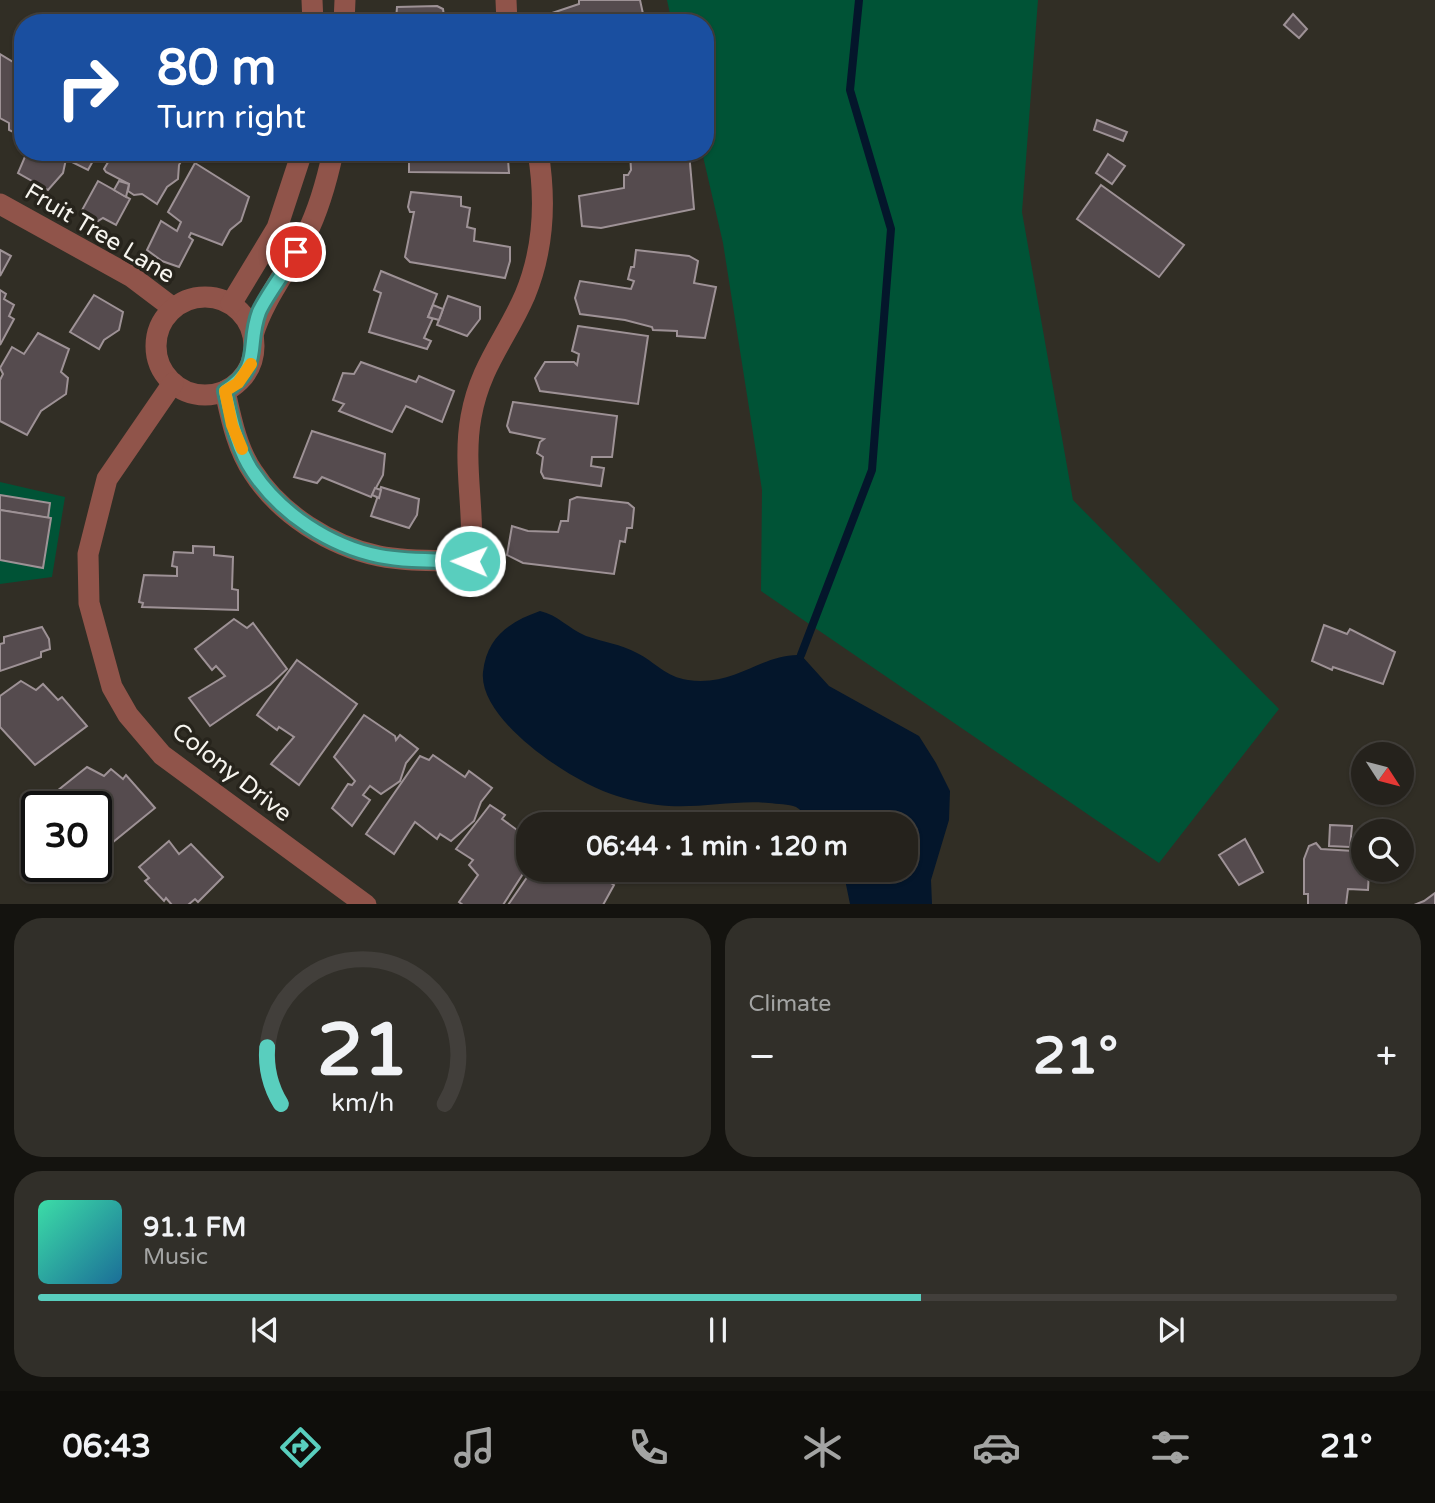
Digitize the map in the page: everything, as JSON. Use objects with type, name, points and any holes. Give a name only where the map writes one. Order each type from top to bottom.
[{"type":"street","points":[[231,304],[277,228],[299,161]]},
{"type":"street","points":[[253,335],[243,314],[231,304],[202,296],[186,300],[173,308],[162,320],[156,335],[156,352],[160,367],[173,383],[195,395],[225,391],[248,371],[253,357],[253,335],[260,310],[307,233],[326,184],[331,161]]},
{"type":"street","points":[[225,391],[232,425],[251,471],[274,499],[322,534],[351,548],[380,556],[470,561],[474,534],[466,473],[470,418],[479,383],[493,349],[525,294],[542,228],[544,186],[540,161]]},
{"type":"street","name":"Fruit Tree Lane","points":[[0,204],[132,277],[173,308]]},
{"type":"street","name":"Colony Drive","points":[[173,383],[107,479],[88,554],[89,603],[111,687],[128,715],[162,755],[365,904]]},
{"type":"green space","points":[[667,0],[1038,0],[1022,212],[1073,500],[1279,709],[1159,863],[761,591],[762,490],[723,243],[704,161],[714,161],[714,14],[670,14]]},
{"type":"green space","points":[[0,482],[65,497],[52,577],[0,584]]},
{"type":"water","points":[[540,611],[586,636],[631,650],[667,673],[688,680],[720,679],[774,659],[801,655],[829,686],[919,736],[950,791],[949,820],[931,880],[932,904],[850,904],[845,882],[918,882],[918,812],[802,812],[796,807],[786,805],[744,802],[662,805],[623,798],[599,789],[555,764],[512,730],[496,710],[486,691],[483,672],[489,649],[501,632]]},
{"type":"building","points":[[579,0],[640,0],[643,14],[549,14],[579,4]]},
{"type":"building","points":[[437,6],[443,9],[444,14],[396,14],[397,7]]},
{"type":"building","points":[[1293,14],[1307,29],[1299,38],[1284,25]]},
{"type":"building","points":[[0,54],[14,63],[14,132],[9,130],[9,123],[0,118]]},
{"type":"building","points":[[1097,120],[1127,132],[1123,141],[1094,130]]},
{"type":"building","points":[[1108,154],[1125,166],[1112,184],[1096,173]]},
{"type":"building","points":[[23,161],[66,161],[63,173],[48,190],[18,173]]},
{"type":"building","points":[[70,161],[93,161],[88,170]]},
{"type":"building","points":[[109,161],[181,161],[178,179],[167,187],[157,204],[142,194],[134,195],[128,191],[129,184],[104,169]]},
{"type":"building","points":[[409,161],[508,161],[509,173],[409,172]]},
{"type":"building","points":[[630,161],[690,161],[694,209],[601,228],[582,226],[579,196],[624,188],[624,175],[628,175]]},
{"type":"building","points":[[195,163],[249,197],[241,221],[230,230],[222,245],[191,233],[189,237],[193,240],[179,267],[162,261],[147,250],[161,221],[177,231],[181,222],[168,212]]},
{"type":"building","points":[[98,181],[130,199],[116,225],[103,218],[98,221],[81,212]]},
{"type":"building","points":[[119,181],[129,184],[126,197],[114,190]]},
{"type":"building","points":[[1101,185],[1184,245],[1159,277],[1077,219]]},
{"type":"building","points":[[411,192],[461,197],[461,206],[470,208],[467,227],[475,229],[474,241],[510,247],[510,261],[505,278],[410,262],[405,257],[414,212],[410,212],[408,207]]},
{"type":"building","points":[[0,250],[11,256],[0,276]]},
{"type":"building","points":[[636,250],[689,256],[698,261],[694,283],[716,287],[705,338],[677,336],[677,331],[653,330],[652,327],[625,320],[580,314],[575,298],[580,281],[631,289],[634,281],[628,279],[631,267],[634,267]]},
{"type":"building","points":[[381,271],[437,294],[428,317],[433,318],[424,338],[431,341],[427,349],[369,332],[381,293],[374,290]]},
{"type":"building","points":[[0,290],[6,294],[4,299],[14,305],[9,316],[14,319],[0,345]]},
{"type":"building","points":[[94,295],[123,312],[119,330],[104,340],[99,349],[70,332]]},
{"type":"building","points":[[448,296],[480,307],[480,319],[467,336],[437,325]]},
{"type":"building","points":[[433,305],[443,309],[439,320],[428,317]]},
{"type":"building","points":[[578,326],[648,336],[638,404],[540,391],[535,378],[545,362],[574,362],[577,365],[579,354],[572,351]]},
{"type":"building","points":[[38,333],[69,349],[61,372],[68,378],[66,394],[41,411],[27,435],[0,421],[0,380],[3,374],[0,368],[12,347],[24,354]]},
{"type":"building","points":[[361,362],[416,382],[419,376],[454,391],[442,422],[406,406],[392,432],[339,411],[344,404],[333,400],[343,373],[354,374]]},
{"type":"building","points":[[513,402],[617,416],[612,457],[592,457],[591,466],[604,468],[601,486],[544,478],[541,472],[543,457],[537,453],[540,442],[544,439],[510,432],[507,426]]},
{"type":"building","points":[[312,431],[385,454],[383,475],[371,497],[322,477],[317,483],[294,477]]},
{"type":"building","points":[[381,487],[419,499],[417,515],[409,528],[371,516]]},
{"type":"building","points":[[375,488],[381,490],[379,498],[372,495]]},
{"type":"building","points":[[0,495],[50,503],[48,518],[0,510]]},
{"type":"building","points":[[577,497],[628,503],[634,508],[632,528],[627,528],[625,542],[620,541],[614,574],[523,563],[507,555],[512,526],[528,531],[558,532],[561,521],[568,521],[570,500]]},
{"type":"building","points":[[0,510],[51,518],[43,568],[0,560]]},
{"type":"building","points":[[193,546],[214,547],[214,555],[233,557],[232,589],[238,590],[238,610],[142,607],[143,603],[139,602],[144,575],[177,576],[177,567],[172,566],[174,552],[193,553]]},
{"type":"building","points":[[234,619],[247,628],[253,623],[287,669],[270,685],[210,726],[189,698],[225,676],[216,666],[212,670],[195,649]]},
{"type":"building","points":[[1324,625],[1347,634],[1350,629],[1395,652],[1383,684],[1333,667],[1332,670],[1312,661]]},
{"type":"building","points":[[42,627],[49,639],[50,649],[41,652],[41,657],[0,671],[0,644],[4,643],[4,637]]},
{"type":"building","points":[[297,660],[357,704],[299,785],[271,764],[294,737],[279,727],[277,730],[257,715]]},
{"type":"building","points":[[21,681],[36,690],[43,684],[58,700],[62,697],[87,726],[35,765],[0,727],[0,696]]},
{"type":"building","points":[[364,715],[395,736],[396,740],[400,735],[418,749],[406,763],[400,781],[381,794],[370,786],[363,795],[370,800],[352,826],[332,808],[348,784],[352,785],[355,781],[334,757]]},
{"type":"building","points":[[433,755],[465,777],[469,771],[492,788],[481,802],[474,821],[451,841],[440,834],[437,839],[415,822],[394,854],[366,834],[420,756],[429,760]]},
{"type":"building","points":[[87,767],[104,776],[111,769],[123,779],[126,775],[155,808],[112,843],[112,791],[57,791]]},
{"type":"building","points":[[490,805],[505,815],[502,819],[516,829],[518,882],[504,904],[459,902],[478,875],[469,865],[473,860],[456,849]]},
{"type":"building","points":[[1330,825],[1351,826],[1350,847],[1329,846]]},
{"type":"building","points":[[1245,839],[1263,872],[1239,885],[1219,855]]},
{"type":"building","points":[[169,841],[179,854],[191,844],[223,877],[198,902],[195,899],[189,904],[171,904],[166,898],[164,901],[145,881],[149,878],[139,867]]},
{"type":"building","points":[[1316,843],[1321,849],[1351,851],[1351,882],[1368,882],[1368,890],[1348,889],[1346,904],[1308,904],[1308,894],[1304,894],[1304,859],[1309,846]]},
{"type":"building","points":[[524,882],[609,882],[614,885],[604,904],[509,904]]},
{"type":"building","points":[[1435,893],[1435,904],[1416,904]]},
{"type":"waterway","points":[[801,655],[872,470],[891,229],[850,90],[859,0]]},
{"type":"slow traffic","points":[[242,449],[232,425],[225,391],[238,383],[251,364]]},
{"type":"route","points":[[296,252],[260,310],[253,335],[253,357],[248,371],[238,383],[225,391],[232,425],[251,471],[274,499],[294,517],[351,548],[402,559],[470,561]]}]
